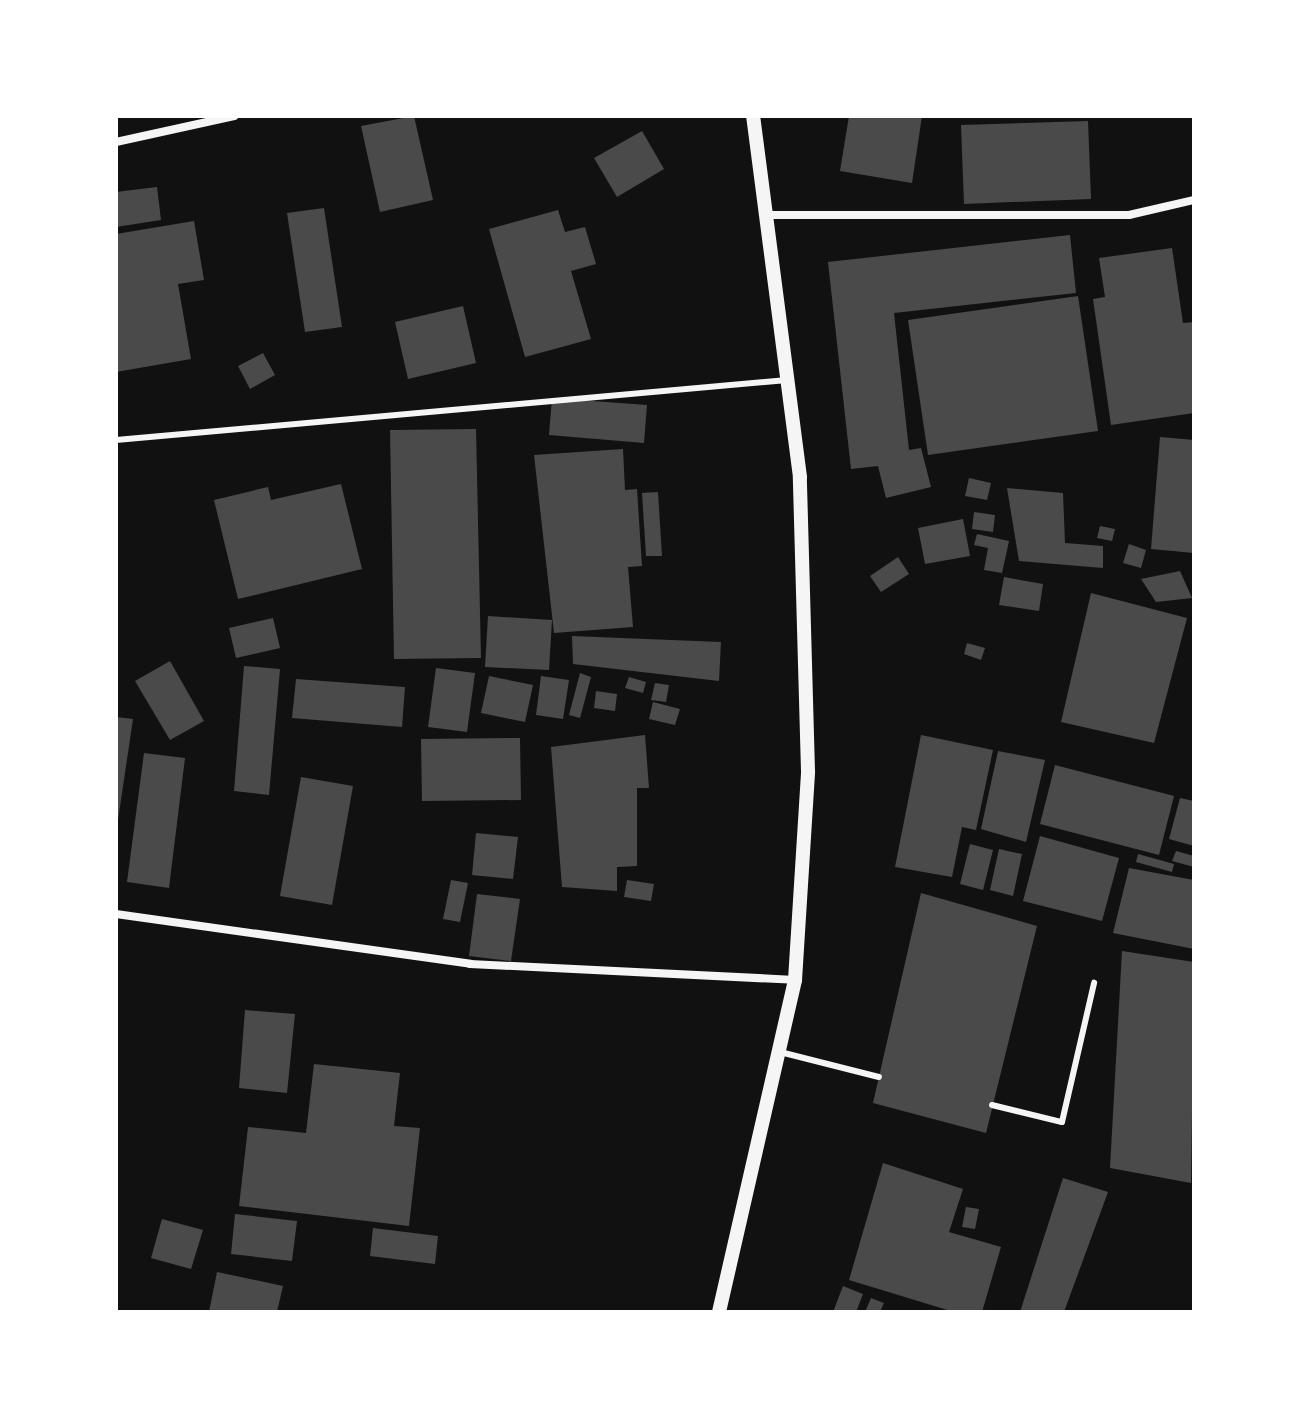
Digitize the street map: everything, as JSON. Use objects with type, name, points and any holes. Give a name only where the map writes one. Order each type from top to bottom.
[{"type":"street","points":[[116,142],[234,116]]},
{"type":"street","points":[[719,1312],[795,980],[808,771],[800,477],[769,215],[753,116]]},
{"type":"street","points":[[769,215],[1129,215],[1194,200]]},
{"type":"street","points":[[116,914],[470,964],[795,980]]},
{"type":"lane","points":[[116,440],[790,379]]},
{"type":"lane","points":[[992,1105],[1062,1122],[1094,983]]},
{"type":"lane","points":[[780,1052],[879,1077]]},
{"type":"building","points":[[414,116],[433,200],[380,212],[361,126]]},
{"type":"building","points":[[849,116],[922,116],[912,183],[840,171]]},
{"type":"building","points":[[1088,121],[1091,199],[964,204],[961,125]]},
{"type":"building","points":[[642,131],[664,169],[617,197],[594,158]]},
{"type":"building","points":[[157,187],[161,220],[116,227],[116,192]]},
{"type":"building","points":[[324,208],[342,327],[305,332],[287,213]]},
{"type":"building","points":[[558,210],[565,232],[585,227],[596,264],[571,271],[591,339],[525,357],[489,229]]},
{"type":"building","points":[[194,221],[204,280],[178,284],[191,359],[116,372],[116,234]]},
{"type":"building","points":[[1070,235],[1076,293],[894,313],[909,450],[921,448],[931,487],[886,498],[878,466],[851,469],[828,262]]},
{"type":"building","points":[[1172,248],[1183,323],[1194,322],[1194,413],[1111,425],[1093,299],[1105,297],[1099,258]]},
{"type":"building","points":[[1078,296],[1098,431],[928,455],[908,320]]},
{"type":"building","points":[[463,306],[476,363],[408,379],[395,322]]},
{"type":"building","points":[[263,353],[275,375],[250,389],[238,366]]},
{"type":"building","points":[[552,398],[647,405],[644,443],[549,435]]},
{"type":"building","points":[[476,429],[481,658],[394,659],[390,430]]},
{"type":"building","points":[[1160,437],[1194,440],[1194,553],[1151,549]]},
{"type":"building","points":[[623,449],[625,490],[637,489],[642,566],[628,567],[633,627],[554,633],[534,455]]},
{"type":"building","points":[[969,478],[991,483],[987,500],[965,496]]},
{"type":"building","points":[[341,484],[362,569],[238,599],[214,500],[268,487],[271,500]]},
{"type":"building","points":[[1007,488],[1063,493],[1065,543],[1103,546],[1103,568],[1019,561]]},
{"type":"building","points":[[658,492],[662,556],[646,556],[642,493]]},
{"type":"building","points":[[974,512],[995,515],[993,532],[972,529]]},
{"type":"building","points":[[963,519],[970,556],[925,564],[918,528]]},
{"type":"building","points":[[1100,526],[1115,529],[1112,541],[1097,538]]},
{"type":"building","points":[[977,534],[1009,541],[1002,573],[984,570],[988,548],[974,545]]},
{"type":"building","points":[[1129,544],[1146,550],[1141,568],[1123,563]]},
{"type":"building","points":[[898,557],[909,574],[881,592],[870,576]]},
{"type":"building","points":[[1180,571],[1192,598],[1156,602],[1141,579]]},
{"type":"building","points":[[1004,577],[1043,584],[1039,611],[999,605]]},
{"type":"building","points":[[1091,593],[1187,618],[1154,743],[1061,722]]},
{"type":"building","points":[[488,616],[552,620],[549,670],[485,667]]},
{"type":"building","points":[[273,618],[280,648],[236,658],[229,628]]},
{"type":"building","points":[[572,636],[721,642],[719,681],[573,664]]},
{"type":"building","points":[[967,643],[985,648],[981,660],[964,654]]},
{"type":"building","points":[[170,661],[204,721],[170,740],[135,681]]},
{"type":"building","points":[[244,666],[280,669],[269,795],[234,791]]},
{"type":"building","points":[[436,668],[475,673],[467,732],[428,727]]},
{"type":"building","points":[[580,673],[591,677],[580,718],[569,715]]},
{"type":"building","points":[[489,676],[533,685],[525,722],[481,713]]},
{"type":"building","points":[[541,676],[569,680],[563,719],[536,715]]},
{"type":"building","points":[[629,677],[646,682],[643,693],[625,688]]},
{"type":"building","points":[[296,679],[405,687],[402,727],[292,718]]},
{"type":"building","points":[[655,683],[669,685],[666,702],[651,700]]},
{"type":"building","points":[[596,691],[617,694],[615,711],[594,708]]},
{"type":"building","points":[[653,702],[680,709],[675,725],[649,719]]},
{"type":"building","points":[[116,717],[133,719],[118,820],[116,820]]},
{"type":"building","points":[[645,735],[649,788],[637,788],[637,866],[617,867],[617,891],[562,887],[551,747]]},
{"type":"building","points":[[921,735],[993,750],[976,830],[962,827],[952,877],[895,867]]},
{"type":"building","points":[[520,738],[521,800],[422,801],[421,739]]},
{"type":"building","points":[[998,751],[1045,760],[1026,842],[981,829]]},
{"type":"building","points":[[144,753],[185,758],[169,888],[127,882]]},
{"type":"building","points":[[1055,765],[1174,796],[1159,855],[1040,824]]},
{"type":"building","points":[[301,777],[353,786],[332,905],[280,896]]},
{"type":"building","points":[[1180,798],[1194,801],[1194,846],[1169,839]]},
{"type":"building","points":[[476,833],[518,837],[513,879],[472,875]]},
{"type":"building","points":[[1040,836],[1119,858],[1102,921],[1023,901]]},
{"type":"building","points":[[970,844],[993,850],[983,890],[960,884]]},
{"type":"building","points":[[999,849],[1022,854],[1013,896],[990,890]]},
{"type":"building","points":[[1176,851],[1194,856],[1194,867],[1172,861]]},
{"type":"building","points":[[1138,854],[1174,864],[1172,872],[1136,862]]},
{"type":"building","points":[[1129,868],[1194,880],[1194,949],[1113,933]]},
{"type":"building","points":[[451,880],[468,883],[460,922],[443,919]]},
{"type":"building","points":[[627,880],[654,884],[651,901],[624,897]]},
{"type":"building","points":[[921,893],[1037,926],[986,1133],[873,1103]]},
{"type":"building","points":[[477,894],[520,899],[511,961],[469,956]]},
{"type":"building","points":[[1122,951],[1194,962],[1191,1183],[1110,1168]]},
{"type":"building","points":[[245,1010],[295,1014],[287,1093],[239,1088]]},
{"type":"building","points":[[314,1064],[400,1073],[394,1126],[420,1128],[409,1226],[239,1206],[248,1127],[306,1133]]},
{"type":"building","points":[[883,1163],[963,1189],[949,1232],[1001,1247],[982,1312],[954,1312],[849,1280]]},
{"type":"building","points":[[1063,1178],[1108,1192],[1064,1312],[1020,1312]]},
{"type":"building","points":[[966,1207],[979,1209],[975,1229],[962,1227]]},
{"type":"building","points":[[235,1214],[297,1221],[292,1261],[231,1254]]},
{"type":"building","points":[[162,1219],[203,1230],[191,1269],[151,1258]]},
{"type":"building","points":[[373,1228],[438,1236],[435,1264],[370,1256]]},
{"type":"building","points":[[217,1272],[283,1286],[277,1312],[209,1312]]},
{"type":"building","points":[[843,1286],[863,1294],[856,1312],[833,1312]]},
{"type":"building","points":[[871,1298],[884,1303],[880,1312],[865,1312]]}]
